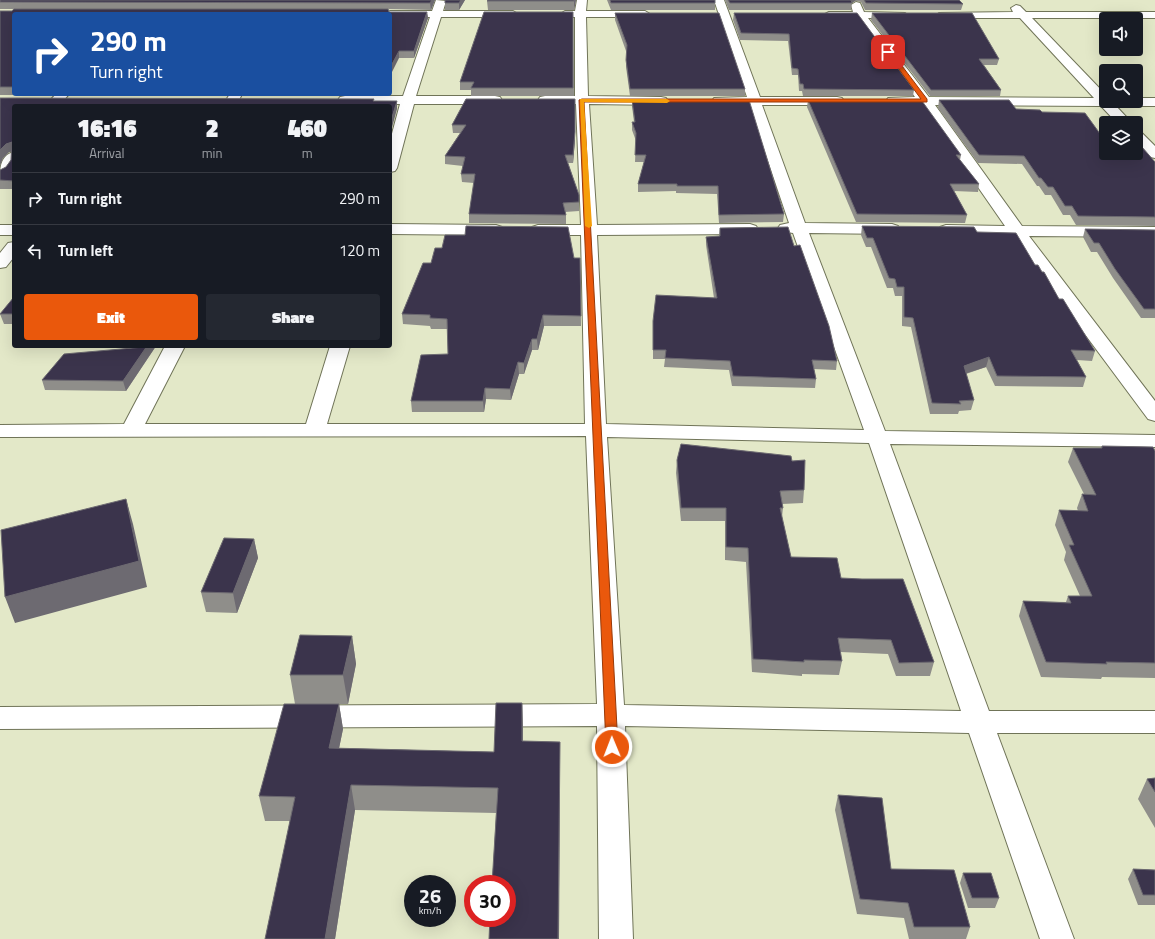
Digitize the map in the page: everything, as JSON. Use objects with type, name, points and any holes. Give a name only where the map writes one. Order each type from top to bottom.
[{"type":"street","points":[[392,160],[408,100],[442,0]]},
{"type":"street","points":[[853,0],[860,15],[925,101],[1017,231],[1155,415]]},
{"type":"street","points":[[1009,0],[1099,97]]},
{"type":"street","points":[[581,7],[582,100],[589,231],[596,430],[611,715],[616,939]]},
{"type":"street","points":[[556,14],[581,7],[660,14]]},
{"type":"street","points":[[724,11],[799,228],[877,437],[1057,939]]},
{"type":"street","points":[[392,14],[524,14]]},
{"type":"street","points":[[815,14],[914,15]]},
{"type":"street","points":[[930,15],[1155,15]]},
{"type":"street","points":[[216,101],[236,100]]},
{"type":"street","points":[[331,100],[510,100]]},
{"type":"street","points":[[534,100],[676,101]]},
{"type":"street","points":[[708,101],[848,101]]},
{"type":"street","points":[[879,101],[1099,101]]},
{"type":"street","points":[[1143,102],[1155,102]]},
{"type":"street","points":[[1110,108],[1118,116]]},
{"type":"street","points":[[1143,142],[1155,154]]},
{"type":"street","points":[[0,174],[12,159]]},
{"type":"street","points":[[392,229],[589,231],[799,228],[908,229]]},
{"type":"street","points":[[0,230],[12,230]]},
{"type":"street","points":[[931,230],[1155,232]]},
{"type":"street","points":[[0,263],[12,249]]},
{"type":"street","points":[[131,431],[174,348]]},
{"type":"street","points":[[315,430],[339,348]]},
{"type":"street","points":[[0,431],[596,430],[877,437],[1155,441]]},
{"type":"street","points":[[0,718],[611,715],[980,722],[1155,722]]},
{"type":"building","points":[[0,0],[432,0],[430,3],[0,2]]},
{"type":"building","points":[[445,0],[461,0],[459,3],[445,3]]},
{"type":"building","points":[[574,0],[574,1],[487,1]]},
{"type":"building","points":[[610,0],[715,0],[715,3],[611,3]]},
{"type":"building","points":[[728,0],[851,0],[852,3],[730,3]]},
{"type":"building","points":[[864,0],[959,0],[963,4],[866,3]]},
{"type":"building","points":[[14,9],[388,9],[389,12],[12,12],[12,87],[0,87],[0,11],[12,11]]},
{"type":"building","points":[[392,12],[427,12],[414,51],[399,51],[392,64]]},
{"type":"building","points":[[484,12],[573,12],[573,88],[471,88],[474,82],[460,82]]},
{"type":"building","points":[[615,13],[719,13],[745,89],[630,89],[626,60],[627,45]]},
{"type":"building","points":[[734,13],[857,13],[914,90],[804,89],[803,84],[800,84],[798,69],[792,68],[789,34],[741,33]]},
{"type":"building","points":[[872,13],[972,13],[999,59],[979,59],[1001,90],[931,90]]},
{"type":"building","points":[[0,98],[374,99],[373,101],[397,101],[392,117],[392,104],[12,104],[12,142],[6,144],[0,150]]},
{"type":"building","points":[[466,99],[575,99],[573,155],[565,155],[579,195],[579,202],[563,203],[566,215],[469,214],[475,174],[461,174],[465,157],[445,156],[466,125],[452,125]]},
{"type":"building","points":[[632,100],[749,100],[784,214],[719,215],[718,186],[638,184],[646,155],[635,155],[636,133],[632,122],[635,122]]},
{"type":"building","points":[[808,100],[922,101],[961,155],[956,155],[979,184],[950,184],[967,215],[857,214]]},
{"type":"building","points":[[939,100],[1009,100],[1016,109],[1040,110],[1042,112],[1085,113],[1099,132],[1099,160],[1143,160],[1143,148],[1155,162],[1155,217],[1078,216],[1072,206],[1065,206],[1053,187],[1048,187],[1041,178],[1039,178],[1024,156],[979,155]]},
{"type":"building","points":[[12,142],[12,181],[0,180],[0,170],[6,167],[11,160]]},
{"type":"building","points":[[466,226],[568,227],[574,258],[580,258],[581,316],[543,315],[537,339],[532,339],[524,363],[518,362],[510,389],[485,388],[483,401],[411,401],[421,355],[448,354],[447,319],[430,318],[430,315],[402,314],[423,263],[431,263],[435,248],[442,248],[445,235],[465,235]]},
{"type":"building","points":[[862,226],[974,227],[977,232],[1016,233],[1035,265],[1038,265],[1042,272],[1044,272],[1059,299],[1063,299],[1095,351],[1071,350],[1086,377],[997,376],[989,357],[964,366],[974,400],[959,401],[961,404],[932,403],[913,318],[904,317],[904,287],[897,287],[895,279],[889,278],[873,238],[867,238]]},
{"type":"building","points":[[788,227],[794,246],[800,245],[829,326],[837,361],[812,360],[816,379],[733,376],[730,361],[665,358],[666,350],[653,350],[653,321],[656,295],[717,298],[706,237],[720,236],[720,228]]},
{"type":"building","points":[[1085,229],[1155,230],[1155,309],[1144,309],[1115,269],[1099,243],[1094,243]]},
{"type":"building","points":[[12,299],[12,314],[0,314]]},
{"type":"building","points":[[146,348],[123,381],[42,380],[64,354]]},
{"type":"building","points":[[681,444],[791,456],[792,461],[805,460],[804,490],[780,491],[783,508],[780,508],[791,557],[837,558],[841,578],[903,579],[934,662],[899,663],[891,640],[838,638],[842,661],[804,660],[804,662],[753,659],[748,548],[726,547],[726,508],[681,508],[677,460]]},
{"type":"building","points":[[1102,446],[1153,447],[1155,451],[1155,663],[1106,662],[1107,664],[1046,662],[1023,601],[1071,603],[1068,596],[1092,596],[1069,545],[1074,545],[1059,510],[1088,511],[1082,494],[1096,495],[1073,448],[1102,448]]},
{"type":"building","points":[[126,499],[139,561],[5,597],[1,530]]},
{"type":"building","points":[[224,538],[254,539],[233,593],[201,592]]},
{"type":"building","points":[[300,635],[352,636],[343,675],[290,675]]},
{"type":"building","points":[[496,703],[522,703],[522,741],[560,742],[558,939],[489,939],[490,927],[516,927],[516,875],[493,875],[498,788],[351,785],[325,939],[265,939],[295,797],[259,796],[284,704],[339,704],[329,748],[494,752]]},
{"type":"building","points":[[1155,778],[1155,792],[1147,779]]},
{"type":"building","points":[[838,795],[882,798],[891,869],[954,870],[970,927],[914,927],[908,903],[860,899]]},
{"type":"building","points":[[1133,869],[1155,870],[1155,895],[1143,895]]},
{"type":"building","points":[[963,873],[991,873],[999,898],[972,898]]},
{"type":"slow traffic","points":[[589,226],[582,100],[667,101]]},
{"type":"route","points":[[612,747],[596,430],[589,231],[582,100],[755,102],[925,101],[888,52]]}]
